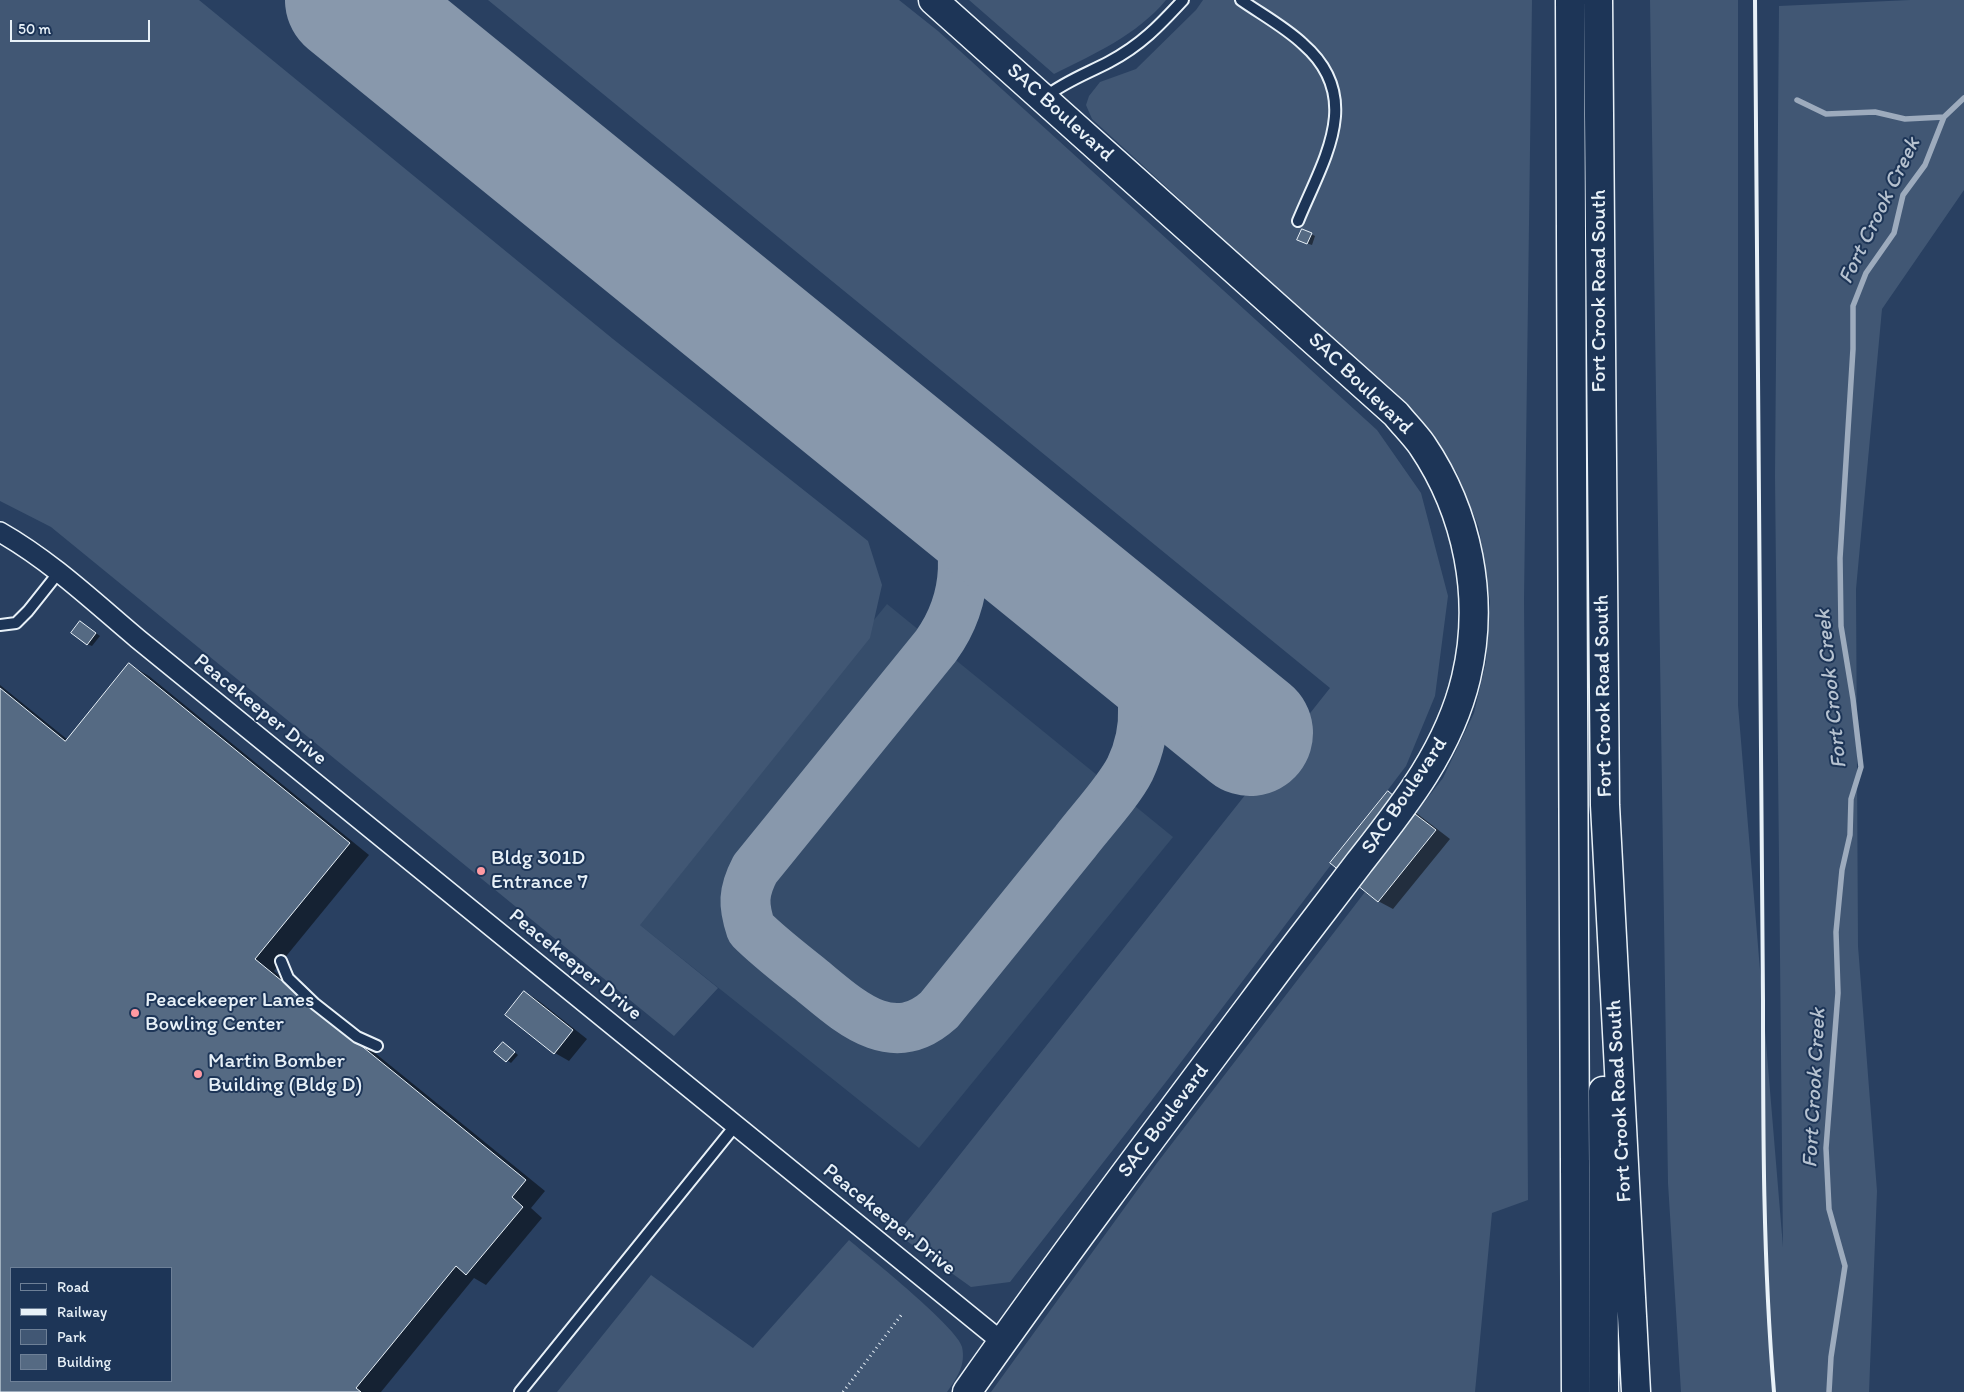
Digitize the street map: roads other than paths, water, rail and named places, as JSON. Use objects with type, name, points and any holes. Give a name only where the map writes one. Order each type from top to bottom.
[{"type":"main road","name":"SAC Boulevard","points":[[933,0],[1358,378],[1396,414],[1421,443],[1437,470],[1460,522],[1469,560],[1473,615],[1471,657],[1458,708],[1448,734],[1429,767],[1377,840],[1144,1148],[967,1392]]},
{"type":"main road","name":"Fort Crook Road South","points":[[1570,0],[1576,1392]]},
{"type":"main road","name":"Fort Crook Road South","points":[[1598,0],[1605,805],[1636,1392]]},
{"type":"main road","points":[[1604,1392],[1602,1204],[1605,805]]},
{"type":"street","name":"Peacekeeper Drive","points":[[0,532],[25,546],[59,572],[146,646],[1002,1342]]},
{"type":"lane","points":[[1044,98],[1061,84],[1108,62],[1150,35],[1183,0]]},
{"type":"lane","points":[[1240,0],[1303,44],[1321,64],[1333,84],[1336,111],[1332,136],[1298,221]]},
{"type":"lane","points":[[0,625],[16,623],[59,572]]},
{"type":"lane","points":[[281,961],[288,978],[315,1004],[357,1037],[377,1046]]},
{"type":"lane","points":[[520,1392],[736,1126]]},
{"type":"waterway","name":"Fort Crook Creek","points":[[1829,1392],[1831,1357],[1845,1266],[1829,1209],[1826,1148],[1838,993],[1836,932],[1842,870],[1850,835],[1851,799],[1861,767],[1853,699],[1841,626],[1840,558],[1853,349],[1853,306],[1866,273],[1894,233],[1903,195],[1925,165],[1944,117],[1964,98]]},
{"type":"waterway","points":[[1797,100],[1826,114],[1875,112],[1905,119],[1944,117]]},
{"type":"railway","points":[[1755,0],[1764,1147],[1766,1245],[1774,1392]]},
{"type":"place","name":"Bldg 301D Entrance 7","points":[[481,871]]},
{"type":"place","name":"Peacekeeper Lanes Bowling Center","points":[[135,1013]]},
{"type":"place","name":"Martin Bomber Building (Bldg D)","points":[[198,1074]]}]
